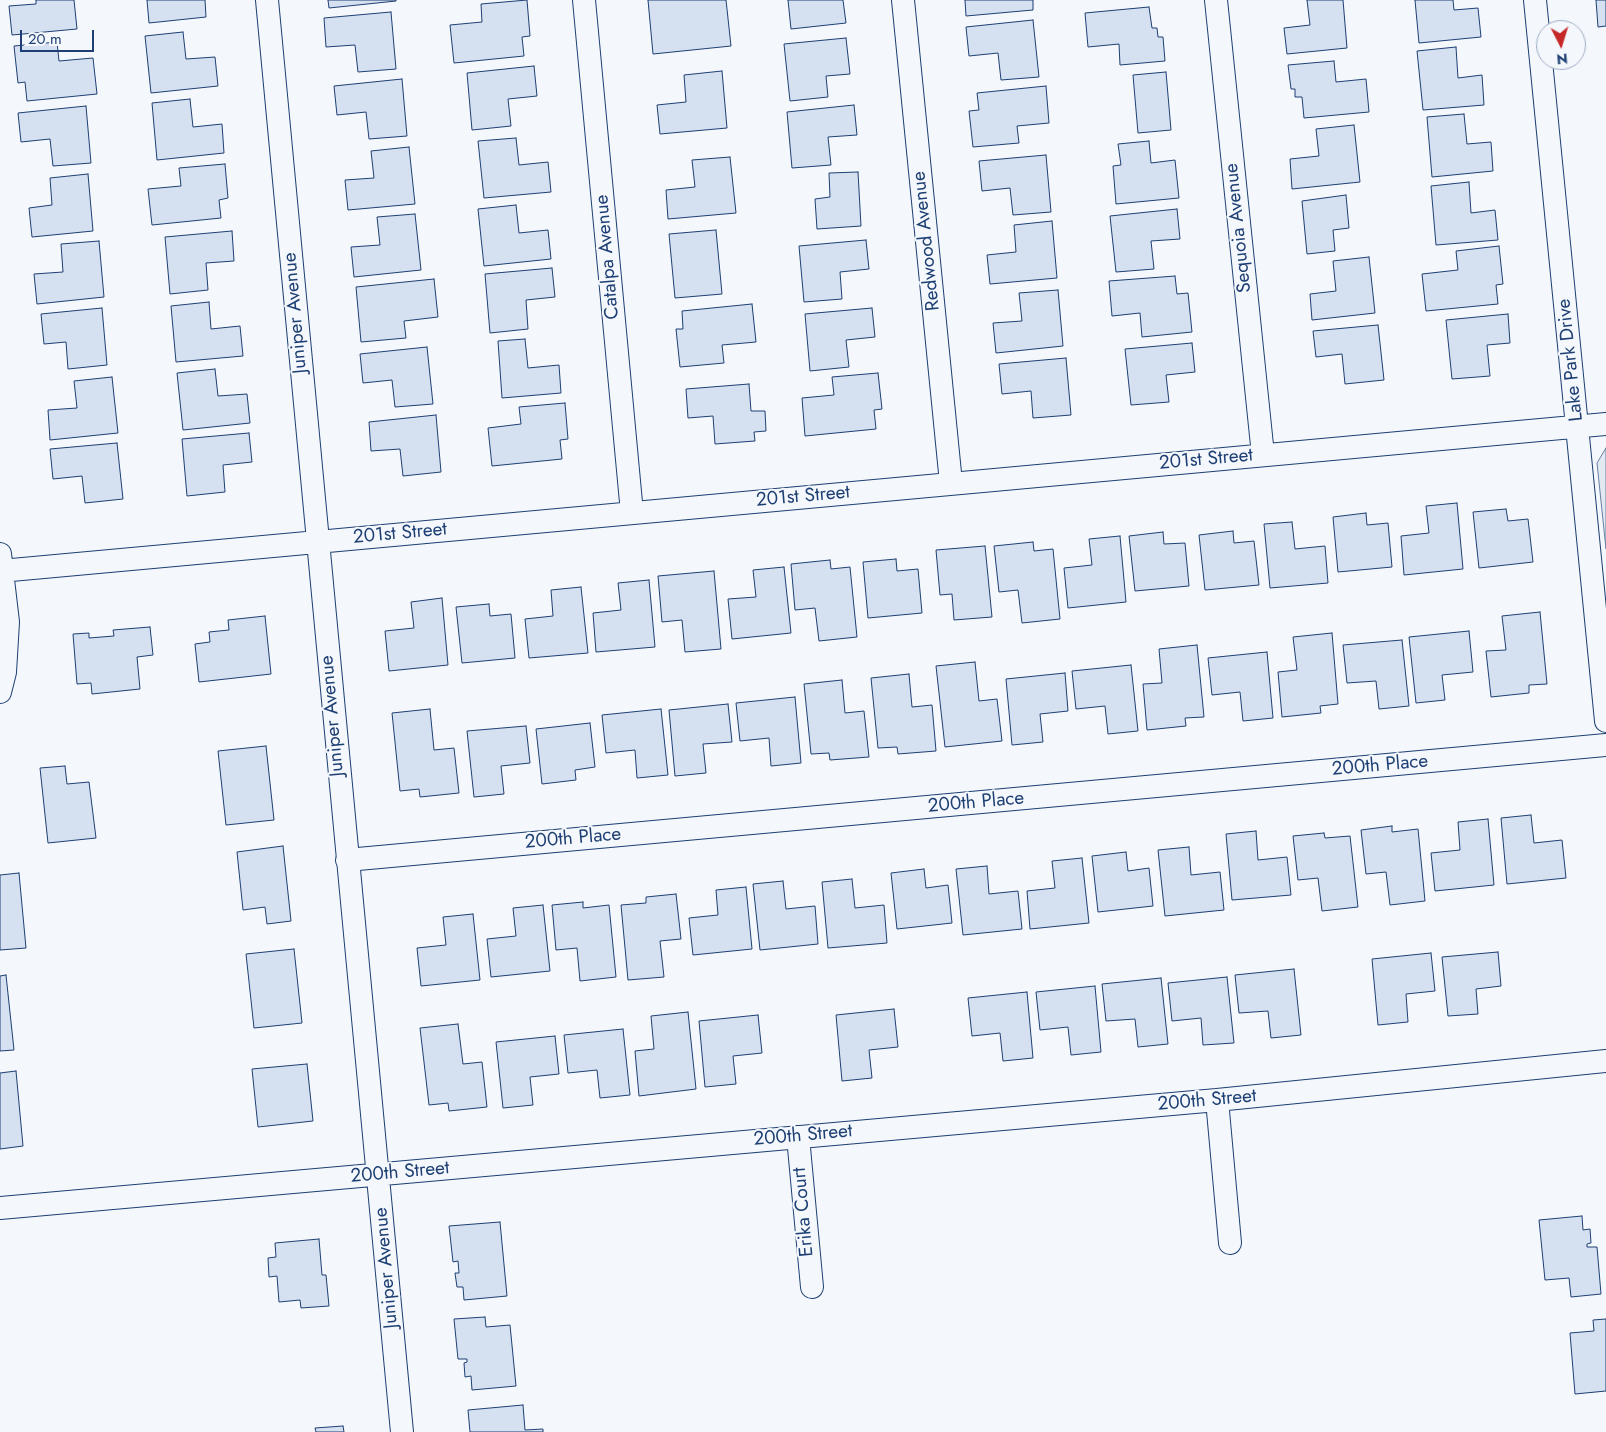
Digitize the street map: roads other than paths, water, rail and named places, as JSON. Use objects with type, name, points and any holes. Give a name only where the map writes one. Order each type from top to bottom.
[{"type":"street","name":"Juniper Avenue","points":[[267,0],[402,1432]]},
{"type":"street","name":"Catalpa Avenue","points":[[584,0],[632,513]]},
{"type":"street","name":"Redwood Avenue","points":[[903,0],[950,483]]},
{"type":"street","name":"Sequoia Avenue","points":[[1216,0],[1263,455]]},
{"type":"street","name":"Lake Park Drive","points":[[1535,0],[1606,721]]},
{"type":"street","name":"201st Street","points":[[0,565],[317,541],[1606,424]]},
{"type":"street","points":[[0,565],[7,605],[7,648],[5,672],[0,692]]},
{"type":"street","name":"200th Place","points":[[347,860],[1606,745]]},
{"type":"street","name":"200th Street","points":[[0,1208],[1216,1100],[1606,1061]]},
{"type":"street","points":[[1216,1100],[1230,1243]]},
{"type":"street","name":"Erika Court","points":[[798,1137],[812,1287]]}]
